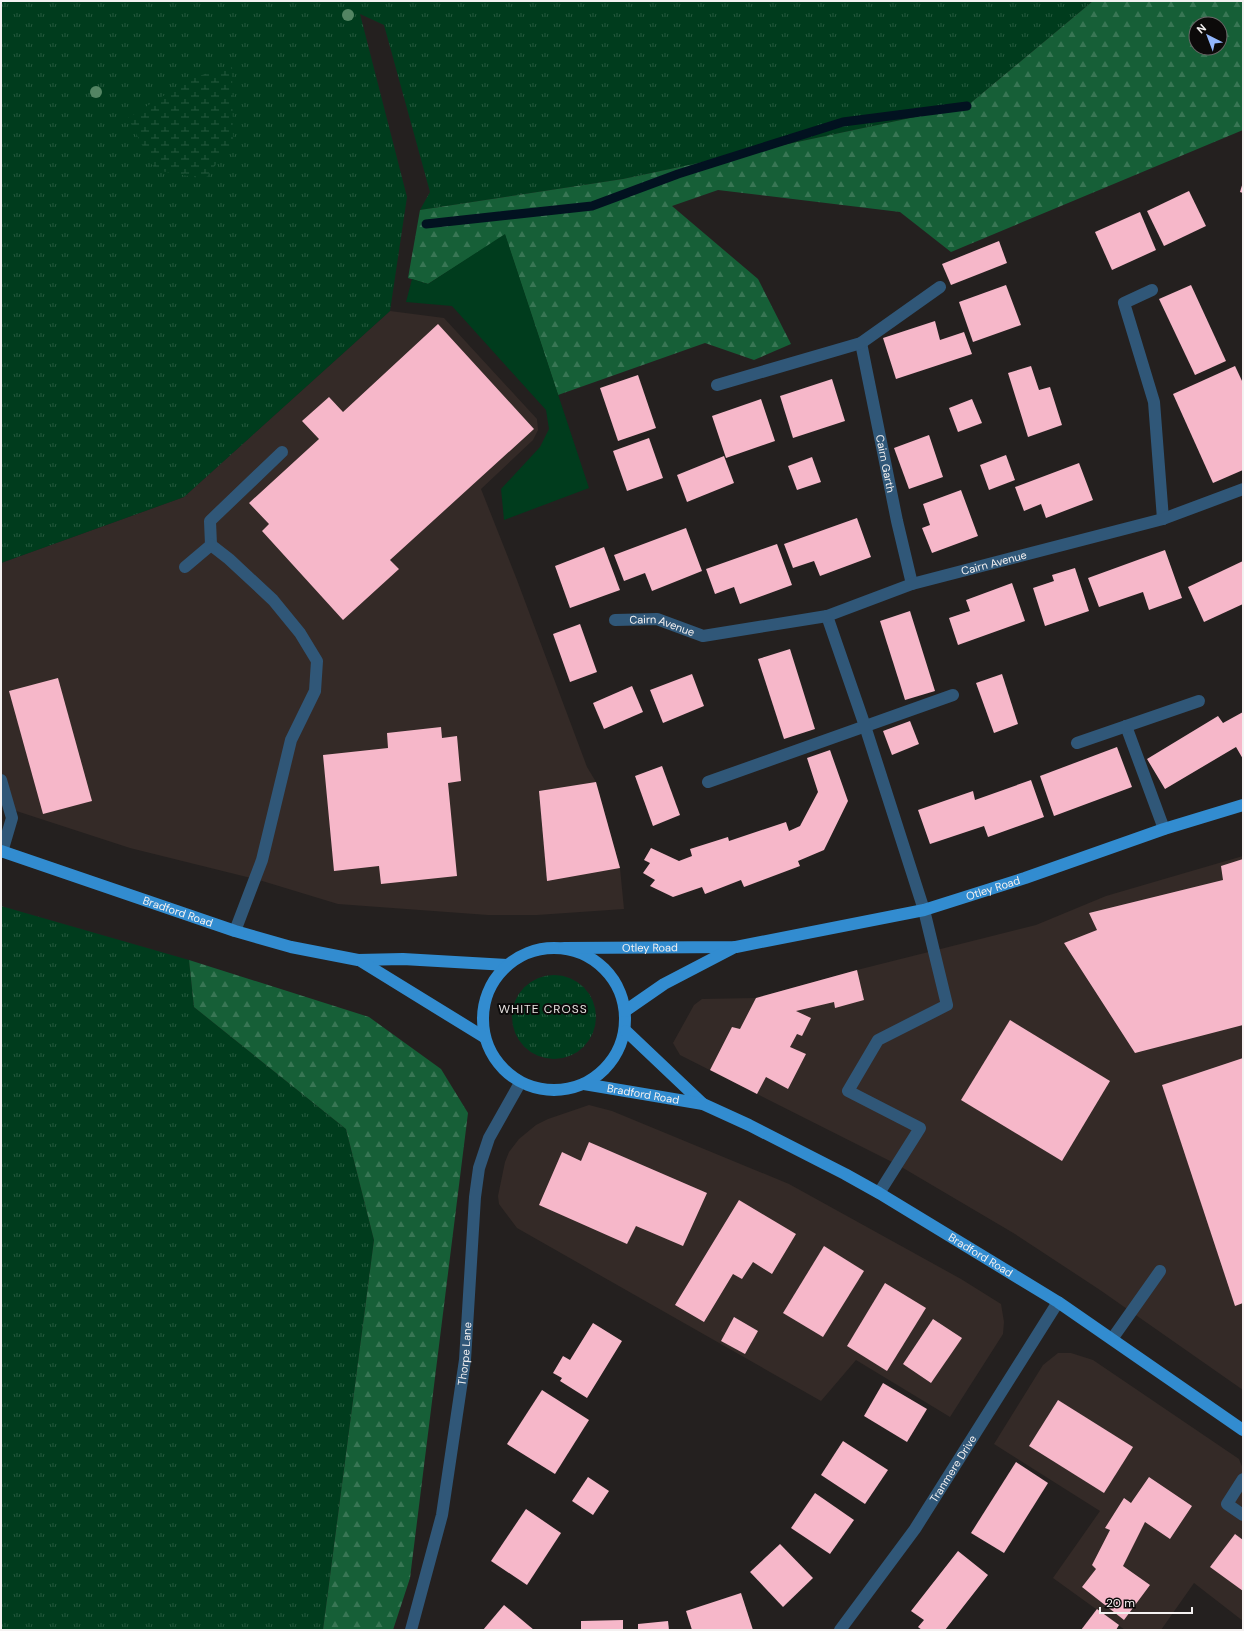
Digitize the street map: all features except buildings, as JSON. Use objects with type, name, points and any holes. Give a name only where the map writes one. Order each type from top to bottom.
[{"type":"main road","name":"Otley Road","points":[[564,948],[736,947],[924,910],[1025,878],[1164,829],[1243,804]]},
{"type":"main road","name":"Bradford Road","points":[[2,852],[235,931],[292,947],[358,960],[403,959],[507,965]]},
{"type":"main road","name":"Otley Road","points":[[625,1011],[664,984],[736,947]]},
{"type":"main road","points":[[543,948],[564,948],[586,955],[605,969],[618,988],[625,1011],[626,1031],[616,1055],[602,1072],[584,1084],[563,1090],[541,1090],[520,1083],[505,1072],[493,1058],[484,1037],[482,1017],[485,998],[494,980],[507,965],[524,954],[543,948]]},
{"type":"main road","name":"Bradford Road","points":[[358,960],[484,1037]]},
{"type":"main road","name":"Bradford Road","points":[[626,1031],[703,1104]]},
{"type":"main road","name":"Bradford Road","points":[[584,1084],[703,1104],[749,1124],[879,1193],[1058,1302],[1243,1430]]},
{"type":"street","points":[[718,386],[861,343],[940,287]]},
{"type":"street","points":[[1152,290],[1124,303],[1154,402],[1163,519]]},
{"type":"street","name":"Cairn Garth","points":[[861,343],[897,521],[912,584]]},
{"type":"street","points":[[235,931],[262,860],[290,740],[315,691],[317,661],[300,633],[273,600],[229,559],[211,545],[210,521],[282,452]]},
{"type":"street","name":"Cairn Avenue","points":[[615,620],[657,619],[703,636],[827,616],[912,584],[1163,519],[1243,489]]},
{"type":"street","points":[[185,567],[211,545]]},
{"type":"street","points":[[827,616],[865,726],[924,910],[947,1005],[878,1040],[848,1091],[920,1128],[879,1193]]},
{"type":"street","points":[[708,782],[953,695]]},
{"type":"street","points":[[1077,743],[1199,701]]},
{"type":"street","points":[[1126,726],[1164,829]]},
{"type":"street","points":[[1,780],[12,818],[2,852]]},
{"type":"street","name":"Thorpe Lane","points":[[411,1630],[442,1515],[462,1383],[465,1360],[475,1196],[479,1168],[489,1138],[520,1083]]},
{"type":"street","points":[[1112,1339],[1160,1271]]},
{"type":"street","name":"Tranmere Drive","points":[[840,1630],[915,1529],[1058,1302]]},
{"type":"street","points":[[1243,1480],[1227,1504],[1243,1515]]},
{"type":"shaded area","points":[[390,311],[444,318],[537,419],[538,430],[533,440],[481,489],[517,580],[587,767],[596,782],[620,868],[624,909],[537,915],[488,915],[338,904],[259,880],[130,848],[1,806],[1,563],[184,497]]},
{"type":"shaded area","points":[[1243,856],[1243,1390],[1100,1290],[1015,1234],[898,1165],[680,1055],[673,1043],[694,1005],[702,999],[756,998],[857,970],[1036,925],[1106,896]]},
{"type":"shaded area","points":[[589,1105],[612,1111],[789,1184],[961,1279],[1001,1304],[1004,1322],[1003,1334],[950,1417],[856,1360],[821,1401],[517,1228],[499,1204],[498,1196],[505,1162],[509,1152],[519,1139],[536,1125],[548,1119]]},
{"type":"shaded area","points":[[1058,1353],[1071,1353],[1093,1360],[1239,1459],[1243,1469],[1243,1621],[1194,1583],[1161,1630],[1125,1630],[1053,1578],[1100,1511],[994,1444],[1043,1365]]},
{"type":"green space","points":[[1,1],[1093,1],[967,106],[623,179],[420,210],[430,192],[384,25],[360,14],[407,197],[390,311],[184,497],[1,563]]},
{"type":"green space","points":[[1093,1],[1243,1],[1243,130],[951,252],[900,212],[718,190],[672,206],[758,279],[791,344],[754,360],[705,343],[558,395],[505,235],[428,284],[408,278],[420,210],[623,179],[967,106]]},
{"type":"green space","points":[[232,65],[233,142],[205,179],[155,170],[128,118],[190,79]]},
{"type":"green space","points":[[505,234],[589,488],[504,520],[501,489],[540,447],[549,429],[546,410],[452,306],[406,302],[412,279],[428,284]]},
{"type":"green space","points":[[1,906],[189,960],[194,1007],[346,1129],[374,1240],[323,1630],[1,1630]]},
{"type":"green space","points":[[189,960],[369,1017],[441,1069],[468,1113],[410,1578],[393,1630],[323,1630],[374,1240],[346,1129],[194,1007]]},
{"type":"green space","points":[[554,975],[562,976],[577,982],[589,994],[595,1009],[595,1025],[589,1040],[577,1052],[562,1058],[554,1059],[546,1058],[531,1052],[519,1040],[513,1025],[512,1017],[513,1009],[519,994],[531,982],[546,976]]},
{"type":"waterway","points":[[426,224],[592,206],[678,174],[843,122],[967,106]]},
{"type":"district","name":"WHITE CROSS","points":[[543,1009]]}]
